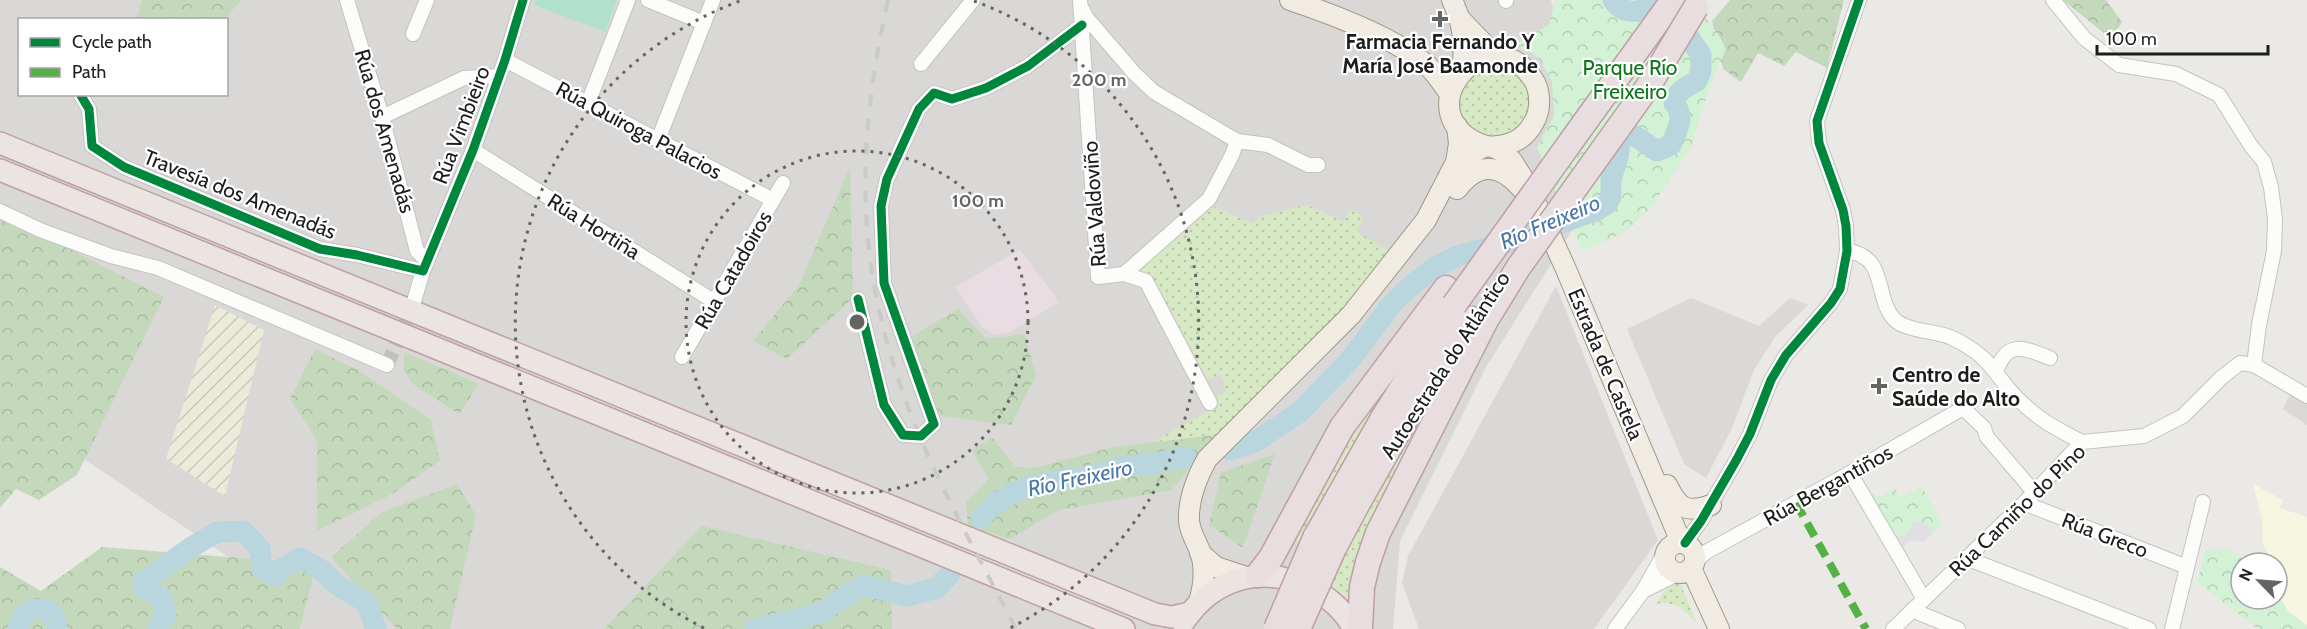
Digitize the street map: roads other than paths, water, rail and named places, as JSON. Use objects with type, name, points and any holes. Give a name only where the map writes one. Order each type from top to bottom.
[{"type":"highway","points":[[1252,576],[1271,558],[1342,427],[1450,296],[1521,197],[1572,140],[1673,0]]},
{"type":"highway","name":"Autoestrada do Atlántico","points":[[1298,629],[1325,543],[1358,502],[1410,411],[1482,316],[1699,4]]},
{"type":"highway","points":[[0,143],[1155,614],[1172,617],[1189,615],[1226,584],[1252,576],[1282,578],[1306,585],[1324,595],[1339,607],[1354,629]]},
{"type":"highway","points":[[0,172],[1124,629]]},
{"type":"highway","name":"Autoestrada do Atlántico","points":[[1276,629],[1325,543],[1383,418],[1450,296]]},
{"type":"highway","points":[[1360,629],[1362,587],[1378,533],[1482,316]]},
{"type":"main road","points":[[1290,0],[1320,10],[1393,43],[1427,66],[1450,94]]},
{"type":"main road","points":[[1189,615],[1204,585],[1203,565],[1189,520],[1197,477],[1207,459],[1351,315],[1426,220],[1442,193],[1456,162],[1459,144],[1457,126],[1450,107],[1450,94],[1465,56],[1462,28],[1452,0]]},
{"type":"main road","points":[[1442,193],[1472,154],[1490,146],[1506,145],[1527,133],[1535,121],[1539,108],[1539,94],[1534,81],[1521,66],[1502,58],[1462,28]]},
{"type":"main road","points":[[1427,66],[1461,66],[1491,57],[1502,58]]},
{"type":"main road","points":[[1457,126],[1465,135],[1503,152],[1512,161],[1531,194]]},
{"type":"main road","points":[[1527,133],[1523,161],[1531,194]]},
{"type":"main road","points":[[1426,220],[1444,207],[1465,179],[1480,170],[1497,169],[1506,173],[1531,194]]},
{"type":"main road","name":"Estrada de Castela","points":[[1531,194],[1649,464],[1684,556],[1719,629]]},
{"type":"main road","points":[[1649,464],[1660,470],[1678,504],[1706,513]]},
{"type":"main road","points":[[1200,553],[1216,567],[1252,576]]},
{"type":"street","name":"Rúa dos Amenadás","points":[[347,0],[382,117],[417,251],[424,266]]},
{"type":"street","points":[[413,34],[427,0]]},
{"type":"street","name":"Rúa Vimbieiro","points":[[414,301],[424,266],[473,150],[524,0]]},
{"type":"street","points":[[588,103],[628,0]]},
{"type":"street","points":[[648,0],[704,23]]},
{"type":"street","points":[[658,140],[713,0]]},
{"type":"street","points":[[921,64],[973,0]]},
{"type":"street","points":[[1615,629],[1643,591],[1684,556],[1750,434],[1775,372],[1794,344],[1831,303],[1840,289],[1847,251],[1843,210],[1819,143],[1817,130],[1819,113],[1841,58],[1859,0]]},
{"type":"street","points":[[2054,0],[2084,38],[2119,65],[2176,74],[2219,95],[2251,146],[2264,162],[2271,187],[2275,219],[2274,252],[2259,325],[2254,365],[2307,396]]},
{"type":"street","points":[[1080,3],[1093,25],[1134,73],[1154,92],[1237,141],[1268,145],[1308,165],[1318,165]]},
{"type":"street","name":"Rúa Valdoviño","points":[[1080,3],[1098,277],[1124,274],[1209,200],[1237,141]]},
{"type":"street","points":[[858,299],[884,405],[903,435],[921,436],[934,424],[884,284],[881,206],[887,179],[919,108],[934,93],[952,99],[986,88],[1028,66],[1082,25]]},
{"type":"street","name":"Rúa Quiroga Palacios","points":[[505,60],[773,200]]},
{"type":"street","points":[[382,117],[464,78],[499,76]]},
{"type":"street","name":"Travesía dos Amenadás","points":[[81,96],[89,109],[92,146],[124,167],[320,249],[424,266]]},
{"type":"street","name":"Rúa Hortiña","points":[[473,150],[715,303]]},
{"type":"street","name":"Rúa Catadoiros","points":[[682,357],[783,183]]},
{"type":"street","points":[[0,211],[40,230],[111,256],[158,268],[387,364]]},
{"type":"street","points":[[1847,251],[1856,252],[1867,260],[1879,276],[1884,302],[1894,319],[1913,328],[1951,338],[1986,359],[2013,394],[2046,424],[2082,442]]},
{"type":"street","points":[[1124,274],[1146,281],[1210,403]]},
{"type":"street","points":[[1996,372],[2001,358],[2010,350],[2024,348],[2050,358]]},
{"type":"street","name":"Rúa Camiño do Pino","points":[[1893,629],[2024,503],[2082,442],[2144,436],[2183,416],[2221,378],[2240,363],[2254,365]]},
{"type":"street","name":"Rúa Bergantiños","points":[[1643,591],[1684,556],[1706,552],[1850,474],[1963,408],[1984,428],[1987,437],[2034,492]]},
{"type":"street","points":[[1850,474],[1924,599]]},
{"type":"street","points":[[2172,629],[2203,502]]},
{"type":"street","name":"Rúa Greco","points":[[2024,503],[2187,567]]},
{"type":"street","points":[[1966,558],[2149,629]]},
{"type":"street","points":[[1912,610],[1958,629]]},
{"type":"waterway","name":"Río Freixeiro","points":[[1230,450],[1255,442],[1300,412],[1351,359],[1391,305],[1435,267],[1457,256],[1515,240],[1597,210],[1607,204],[1611,197],[1611,179],[1618,158],[1620,141],[1626,134],[1635,136],[1657,151],[1671,145],[1680,118],[1678,108],[1674,103],[1675,99],[1683,89],[1697,81],[1701,71],[1701,55],[1679,23],[1662,8],[1654,5],[1642,10],[1631,11],[1621,8],[1613,0]]},
{"type":"waterway","name":"Río Freixeiro","points":[[981,518],[995,503],[1031,485],[1098,474],[1122,466],[1150,464],[1186,457]]},
{"type":"waterway","name":"Río Freixeiro","points":[[158,629],[166,614],[162,598],[144,588],[143,582],[190,548],[217,532],[243,531],[260,549],[262,569],[276,576],[282,569],[300,558],[320,569],[337,585],[367,603],[376,629]]},
{"type":"waterway","name":"Río Freixeiro","points":[[755,629],[818,614],[863,585],[907,596],[937,588],[950,574]]},
{"type":"waterway","name":"Río Freixeiro","points":[[18,629],[27,612],[40,609],[46,609],[55,618],[57,629]]},
{"type":"tunnel","points":[[387,365],[414,303]]},
{"type":"railway","points":[[888,0],[869,110],[866,162],[866,213],[871,264],[880,316],[895,368],[925,448],[962,527],[1016,629]]},
{"type":"place","name":"Farmacia Fernando Y María José Baamonde","points":[[1440,19]]},
{"type":"place","name":"Centro de Saúde do Alto","points":[[1879,386]]},
{"type":"park label","name":"Parque Río Freixeiro","points":[[1630,79]]}]
